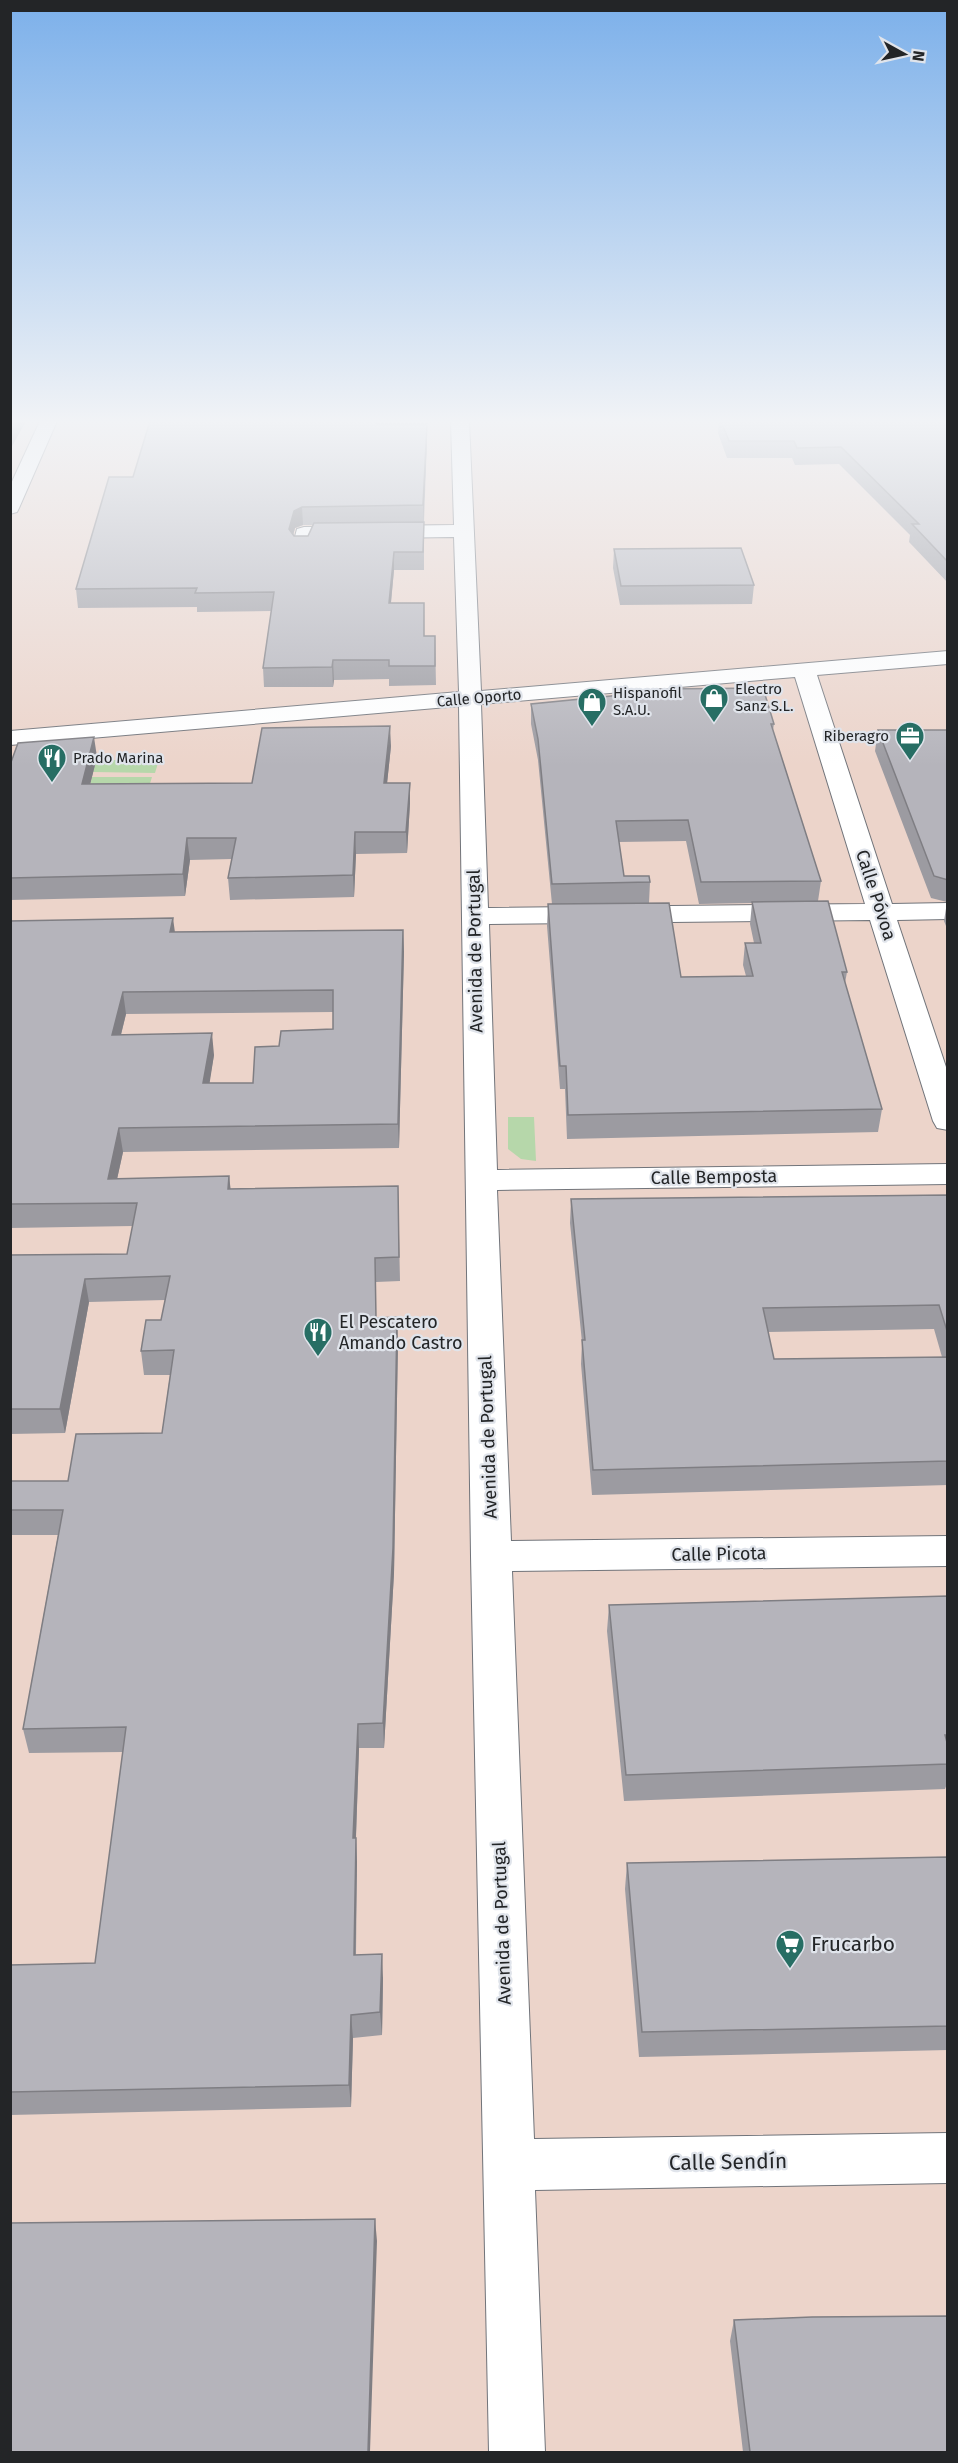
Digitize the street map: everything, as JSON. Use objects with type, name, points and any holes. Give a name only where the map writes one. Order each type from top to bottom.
[{"type":"street","points":[[302,548],[304,536]]},
{"type":"street","name":"Avenida de Portugal","points":[[464,536],[517,2452]]},
{"type":"street","name":"Calle Oporto","points":[[10,738],[948,657]]},
{"type":"street","name":"Calle Póvoa","points":[[804,670],[948,1121]]},
{"type":"street","points":[[474,916],[948,911]]},
{"type":"street","name":"Calle Bemposta","points":[[481,1180],[948,1174]]},
{"type":"street","name":"Calle Picota","points":[[491,1556],[948,1551]]},
{"type":"street","name":"Calle Sendín","points":[[509,2165],[948,2158]]},
{"type":"shaded area","points":[[11,536],[947,536],[947,2452],[11,2452]]},
{"type":"green space","points":[[96,760],[159,760],[155,773],[93,772]]},
{"type":"green space","points":[[92,777],[152,777],[148,790],[89,790]]},
{"type":"green space","points":[[508,1117],[534,1117],[536,1161],[521,1159],[508,1149]]},
{"type":"building","points":[[92,536],[424,536],[423,552],[394,552],[389,603],[424,603],[424,636],[435,636],[435,666],[389,666],[389,660],[333,660],[332,667],[263,668],[274,592],[195,593],[197,588],[76,589]]},
{"type":"building","points":[[923,536],[948,536],[948,562]]},
{"type":"building","points":[[741,548],[754,585],[621,586],[614,549]]},
{"type":"building","points":[[763,688],[774,724],[771,724],[821,881],[701,882],[688,820],[616,821],[624,876],[649,876],[650,882],[552,884],[538,739],[531,704],[661,691],[660,689]]},
{"type":"building","points":[[390,726],[384,783],[410,783],[406,832],[355,832],[353,875],[228,878],[236,838],[187,838],[183,874],[10,878],[10,765],[18,743],[94,737],[82,784],[252,783],[262,728]]},
{"type":"building","points":[[878,730],[948,730],[948,880],[934,876]]},
{"type":"building","points":[[828,901],[847,972],[842,972],[882,1109],[568,1115],[566,1066],[560,1066],[548,904],[669,903],[681,977],[753,976],[745,943],[761,943],[752,902]]},
{"type":"building","points":[[173,918],[170,932],[403,930],[398,1124],[119,1128],[108,1179],[229,1176],[228,1189],[398,1186],[399,1257],[375,1258],[376,1318],[397,1317],[393,1548],[383,1723],[358,1724],[353,1838],[356,1838],[354,1955],[382,1954],[380,2012],[351,2015],[349,2085],[10,2092],[10,1965],[95,1963],[126,1727],[23,1729],[63,1510],[10,1510],[10,1481],[68,1481],[76,1434],[162,1433],[174,1350],[141,1351],[146,1320],[161,1320],[170,1276],[85,1279],[60,1409],[10,1409],[10,1255],[127,1254],[137,1203],[10,1204],[10,921]],"holes":[[[333,990],[333,1029],[281,1031],[279,1046],[255,1047],[253,1083],[203,1083],[212,1033],[112,1035],[123,992]]]},
{"type":"building","points":[[948,1195],[948,1334],[939,1305],[763,1308],[774,1359],[948,1357],[948,1461],[593,1470],[582,1340],[585,1340],[571,1199]]},
{"type":"building","points":[[948,1596],[948,1735],[945,1735],[948,1746],[948,1764],[626,1775],[609,1605]]},
{"type":"building","name":"Frucarbo","points":[[948,1857],[948,2026],[642,2032],[627,1863]]},
{"type":"building","points":[[375,2219],[368,2452],[10,2452],[10,2223]]},
{"type":"building","points":[[948,2316],[948,2452],[750,2452],[734,2320]]},
{"type":"place","name":"Electro Sanz S.L.","points":[[714,724]]},
{"type":"place","name":"Hispanofil S.A.U.","points":[[592,728]]},
{"type":"place","name":"Riberagro","points":[[910,762]]},
{"type":"place","name":"Prado Marina","points":[[52,784]]},
{"type":"place","name":"El Pescatero Amando Castro","points":[[318,1358]]},
{"type":"place","name":"Frucarbo","points":[[790,1970]]}]
